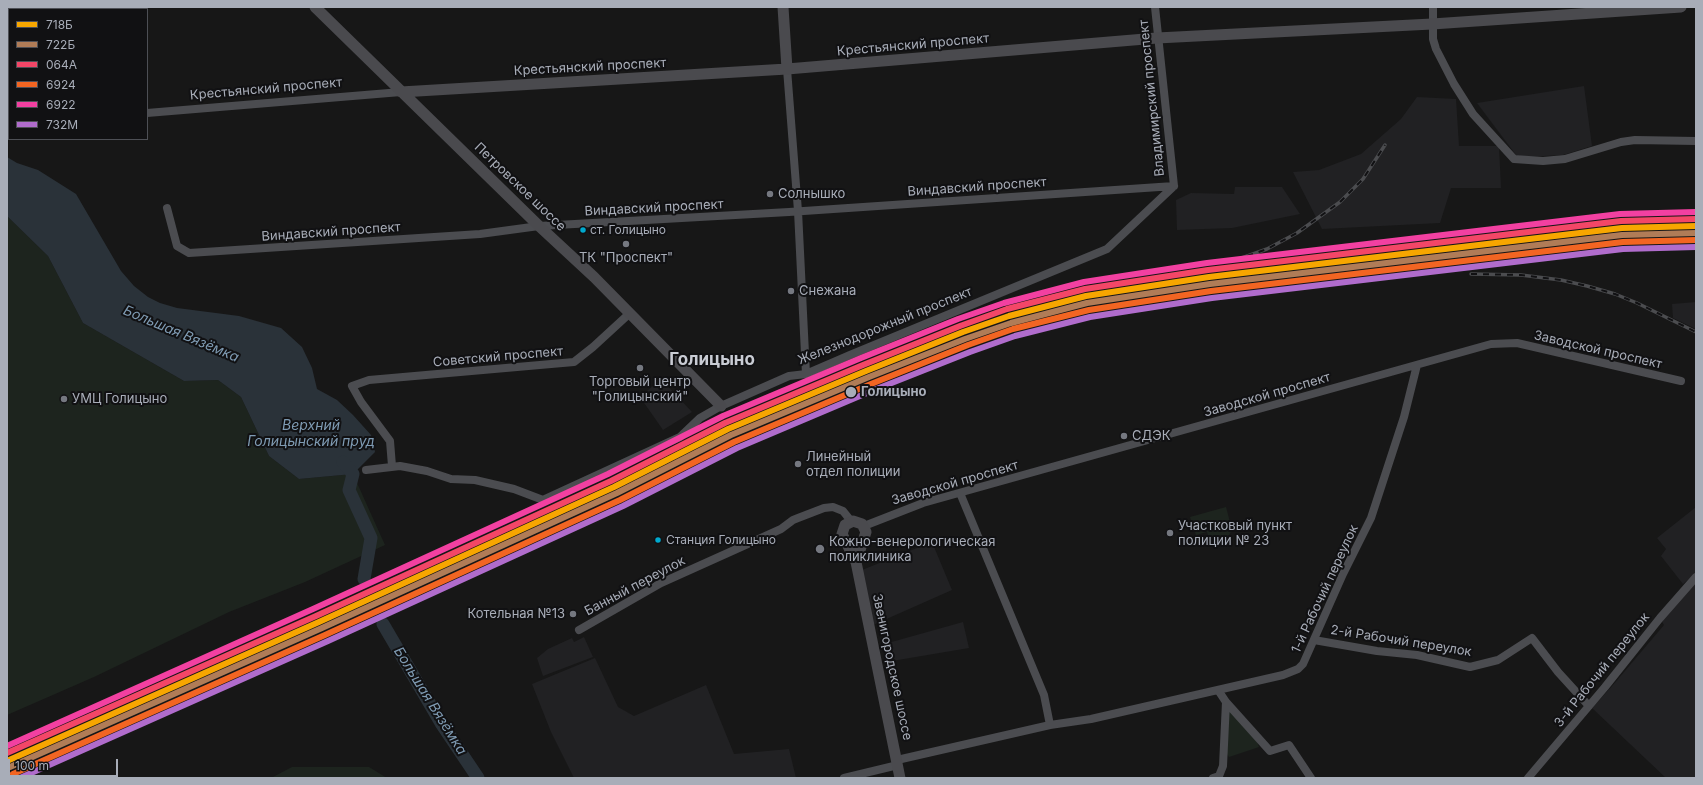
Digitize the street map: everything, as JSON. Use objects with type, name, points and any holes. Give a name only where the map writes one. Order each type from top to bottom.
[{"type":"street","name":"Петровское шоссе","points":[[315,7],[539,226],[594,277],[721,406]]},
{"type":"street","points":[[783,7],[786,69],[798,211],[806,374]]},
{"type":"street","name":"Владимирский проспект","points":[[1155,7],[1157,38],[1174,186]]},
{"type":"street","points":[[1433,7],[1433,39],[1436,49],[1473,114],[1514,159],[1543,161],[1566,159],[1621,142],[1635,140],[1696,141]]},
{"type":"street","name":"Крестьянский проспект","points":[[148,113],[401,92],[786,69],[1157,38],[1432,24],[1681,7]]},
{"type":"street","name":"Виндавский проспект","points":[[167,208],[177,246],[189,253],[480,234],[539,226],[798,211],[1174,186]]},
{"type":"street","name":"Железнодорожный проспект","points":[[366,470],[400,466],[427,471],[451,479],[475,480],[514,489],[543,500],[680,437],[700,418],[721,406],[789,376],[806,374],[894,336],[1107,249],[1174,186]]},
{"type":"street","name":"Советский проспект","points":[[392,466],[390,441],[361,402],[352,386],[369,380],[574,362],[593,347],[630,313]]},
{"type":"street","name":"Заводской проспект","points":[[864,526],[907,508],[1491,344],[1517,343],[1681,381]]},
{"type":"street","name":"1-й Рабочий переулок","points":[[844,778],[897,763],[1050,726],[1090,719],[1218,690],[1283,675],[1298,669],[1303,664],[1340,581],[1371,518],[1404,417],[1417,365]]},
{"type":"street","points":[[960,493],[1044,695],[1050,726]]},
{"type":"street","name":"Банный переулок","points":[[579,630],[661,583],[781,529],[793,520],[824,508],[833,507],[843,511],[851,521]]},
{"type":"street","points":[[856,562],[863,541],[866,532],[864,526],[858,521],[851,521],[845,525],[843,537],[846,541],[854,544],[863,541]]},
{"type":"street","name":"Звенигородское шоссе","points":[[846,541],[856,562],[900,778]]},
{"type":"street","name":"3-й Рабочий переулок","points":[[1528,778],[1589,706],[1660,618],[1696,577]]},
{"type":"street","name":"2-й Рабочий переулок","points":[[1314,640],[1377,651],[1417,655],[1470,667],[1498,660],[1532,638],[1558,672],[1589,706]]},
{"type":"street","points":[[1218,690],[1226,702],[1270,751],[1289,745],[1311,778]]},
{"type":"street","points":[[1213,778],[1220,776],[1223,766],[1226,702]]},
{"type":"shaded area","points":[[1584,86],[1592,146],[1563,155],[1525,157],[1516,155],[1477,103]]},
{"type":"shaded area","points":[[1417,97],[1456,99],[1459,146],[1499,146],[1501,188],[1451,188],[1440,223],[1322,229],[1293,172],[1319,170],[1361,154],[1401,119]]},
{"type":"shaded area","points":[[1235,187],[1282,187],[1300,214],[1232,228],[1177,230],[1176,200],[1191,193],[1234,194]]},
{"type":"shaded area","points":[[7,216],[48,256],[83,323],[184,381],[218,380],[241,397],[269,456],[299,479],[353,474],[385,545],[305,582],[229,612],[94,677],[7,715]]},
{"type":"shaded area","points":[[1696,302],[1696,329],[1673,318],[1672,304]]},
{"type":"shaded area","points":[[661,379],[692,412],[663,430],[640,397]]},
{"type":"shaded area","points":[[1226,507],[1232,530],[1226,540],[1211,545],[1207,532],[1196,535],[1190,517]]},
{"type":"shaded area","points":[[1696,507],[1696,573],[1683,584],[1661,556],[1666,549],[1657,538]]},
{"type":"shaded area","points":[[932,542],[952,590],[873,625],[862,570]]},
{"type":"shaded area","points":[[1696,577],[1696,778],[1666,778],[1592,708],[1664,625],[1660,618]]},
{"type":"shaded area","points":[[963,622],[969,648],[892,661],[888,643]]},
{"type":"shaded area","points":[[584,637],[593,657],[543,676],[537,658],[548,649],[572,638],[574,642]]},
{"type":"shaded area","points":[[595,658],[618,707],[634,716],[706,685],[734,754],[789,749],[796,778],[574,778],[551,732],[532,684]]},
{"type":"shaded area","points":[[1230,711],[1257,742],[1259,747],[1229,757],[1226,753],[1228,712]]},
{"type":"shaded area","points":[[292,767],[369,767],[387,778],[271,778]]},
{"type":"water","name":"Верхний Голицынский пруд","points":[[7,157],[17,163],[38,170],[76,194],[121,271],[134,286],[148,297],[160,303],[177,308],[239,316],[281,328],[302,347],[312,368],[317,389],[337,400],[353,415],[371,435],[375,452],[353,474],[299,479],[269,456],[241,397],[218,380],[184,381],[83,323],[48,256],[7,216]]},
{"type":"waterway","name":"Большая Вязёмка","points":[[343,462],[353,474],[349,490],[371,538],[364,579]]},
{"type":"waterway","name":"Большая Вязёмка","points":[[383,624],[441,723],[478,778]]},
{"type":"railway","points":[[1236,260],[1267,249],[1297,233],[1340,202],[1363,179],[1385,145]]},
{"type":"railway","points":[[1471,274],[1521,275],[1561,280],[1587,286],[1615,294],[1637,303],[1696,332]]},
{"type":"transit line","name":"6922","points":[[7,746],[313,609],[608,474],[723,416],[861,358],[958,319],[1004,303],[1084,282],[1207,263],[1620,214],[1696,212]]},
{"type":"transit line","name":"064А","points":[[7,753],[316,616],[611,481],[725,423],[863,365],[1007,309],[1085,289],[1208,270],[1621,221],[1696,219]]},
{"type":"transit line","name":"718Б","points":[[7,761],[319,622],[614,487],[728,429],[866,371],[963,332],[1009,316],[1086,296],[1209,277],[1622,228],[1696,226]]},
{"type":"transit line","name":"722Б","points":[[10,767],[322,628],[617,493],[731,435],[869,377],[965,339],[1011,323],[1087,303],[1210,284],[1622,235],[1696,233]]},
{"type":"transit line","name":"6924","points":[[13,774],[325,635],[620,500],[734,442],[871,384],[968,345],[1013,329],[1089,310],[1211,291],[1623,242],[1696,240]]},
{"type":"transit line","name":"732М","points":[[20,778],[328,641],[623,506],[737,448],[874,390],[1015,336],[1090,317],[1212,298],[1623,249],[1696,247]]},
{"type":"place","name":"Солнышко","points":[[770,194]]},
{"type":"place","name":"ст. Голицыно","points":[[583,230]]},
{"type":"place","name":"ТК \"Проспект\"","points":[[626,244]]},
{"type":"place","name":"Снежана","points":[[791,291]]},
{"type":"place","name":"Торговый центр \"Голицынский\"","points":[[640,368]]},
{"type":"place","name":"Голицыно","points":[[851,392]]},
{"type":"place","name":"УМЦ Голицыно","points":[[64,399]]},
{"type":"place","name":"СДЭК","points":[[1124,436]]},
{"type":"place","name":"Линейный отдел полиции","points":[[798,464]]},
{"type":"place","name":"Участковый пункт полиции № 23","points":[[1170,533]]},
{"type":"place","name":"Станция Голицыно","points":[[658,540]]},
{"type":"place","name":"Кожно-венерологическая поликлиника","points":[[820,549]]},
{"type":"place","name":"Котельная №13","points":[[573,614]]},
{"type":"district","name":"Голицыно","points":[[712,360]]}]
